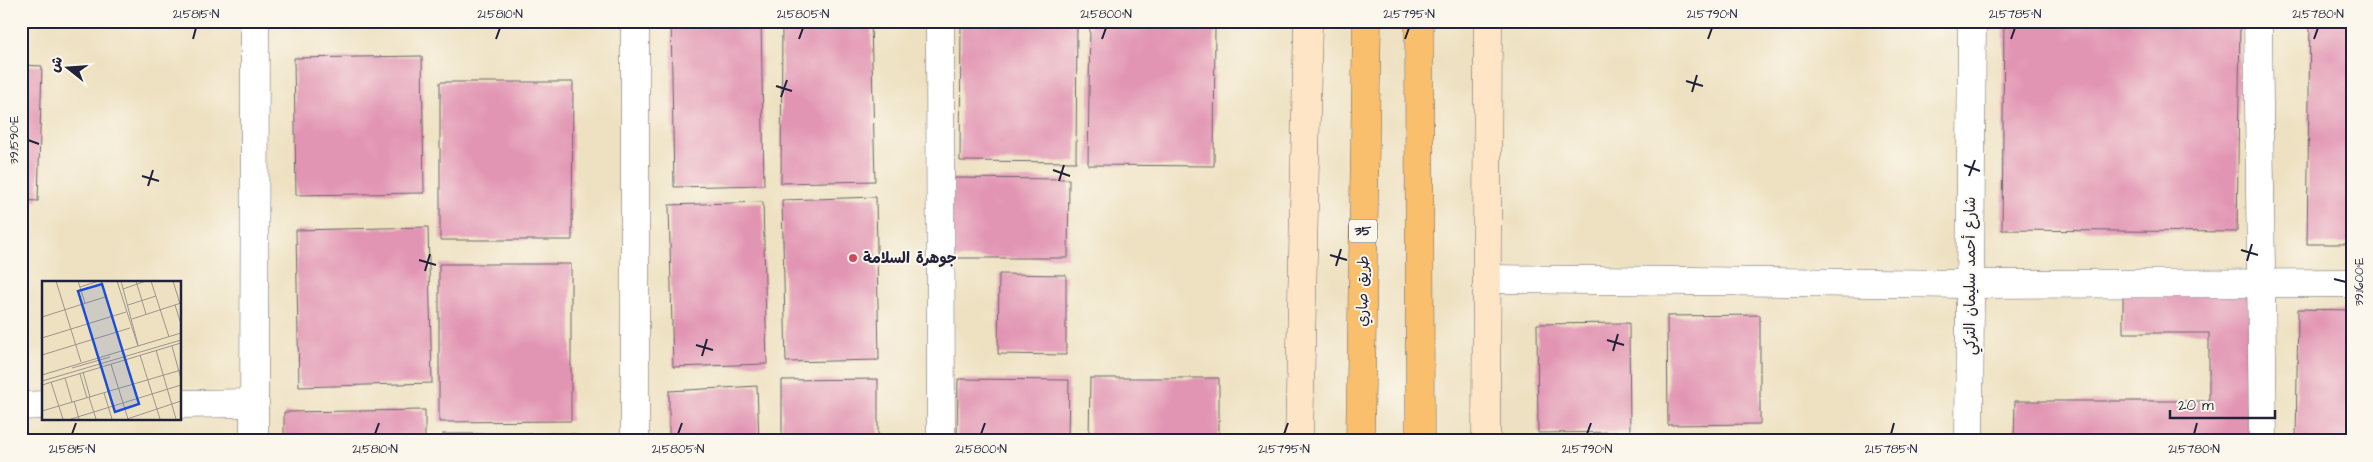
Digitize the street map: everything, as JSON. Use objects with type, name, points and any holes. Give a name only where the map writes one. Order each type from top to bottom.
[{"type":"main road","points":[[1299,441],[1308,21]]},
{"type":"main road","name":"طريق صاري","points":[[1360,441],[1367,21]]},
{"type":"main road","points":[[1419,21],[1420,441]]},
{"type":"main road","points":[[1486,441],[1488,21]]},
{"type":"street","points":[[254,441],[255,21]]},
{"type":"street","points":[[635,21],[635,441]]},
{"type":"street","points":[[940,21],[941,441]]},
{"type":"street","name":"شارع أحمد سليمان التركي","points":[[1969,441],[1972,21]]},
{"type":"street","points":[[2258,21],[2264,441]]},
{"type":"street","points":[[1488,279],[1970,284],[2352,283]]},
{"type":"street","points":[[181,404],[254,403]]},
{"type":"street","points":[[21,406],[42,405]]},
{"type":"building","points":[[671,21],[761,21],[764,185],[674,187]]},
{"type":"building","points":[[782,21],[871,21],[875,181],[781,183]]},
{"type":"building","points":[[961,21],[1077,21],[1076,162],[960,161]]},
{"type":"building","points":[[1090,21],[1215,21],[1214,166],[1088,165]]},
{"type":"building","points":[[2004,21],[2240,21],[2237,232],[2002,230]]},
{"type":"building","points":[[2310,21],[2352,21],[2352,244],[2307,244]]},
{"type":"building","points":[[422,56],[424,193],[296,195],[294,58]]},
{"type":"building","points":[[21,65],[42,66],[38,201],[21,200]]},
{"type":"building","points":[[440,82],[573,82],[572,240],[440,240]]},
{"type":"building","points":[[951,178],[1069,179],[1068,258],[950,258]]},
{"type":"building","points":[[876,197],[879,360],[786,362],[782,200]]},
{"type":"building","points":[[763,202],[767,364],[673,367],[669,205]]},
{"type":"building","points":[[428,227],[432,383],[299,387],[296,230]]},
{"type":"building","points":[[439,264],[571,264],[571,421],[439,422]]},
{"type":"building","points":[[999,274],[1066,275],[1066,355],[998,354]]},
{"type":"building","points":[[2123,291],[2251,292],[2250,441],[2014,441],[2015,401],[2209,401],[2209,333],[2123,333]]},
{"type":"building","points":[[2298,309],[2352,310],[2352,441],[2296,441]]},
{"type":"building","points":[[1760,315],[1760,424],[1668,425],[1667,316]]},
{"type":"building","points":[[1629,323],[1630,432],[1538,433],[1537,324]]},
{"type":"building","points":[[1090,378],[1219,378],[1219,441],[1089,441]]},
{"type":"building","points":[[878,379],[878,441],[782,441],[782,380]]},
{"type":"building","points":[[958,379],[1069,380],[1068,441],[957,441]]},
{"type":"building","points":[[757,386],[759,441],[669,441],[669,391]]},
{"type":"building","points":[[425,410],[425,441],[284,441],[284,412]]},
{"type":"building","points":[[443,434],[575,434],[575,441],[443,441]]},
{"type":"place","name":"جوهرة السلامة","points":[[853,258]]}]
